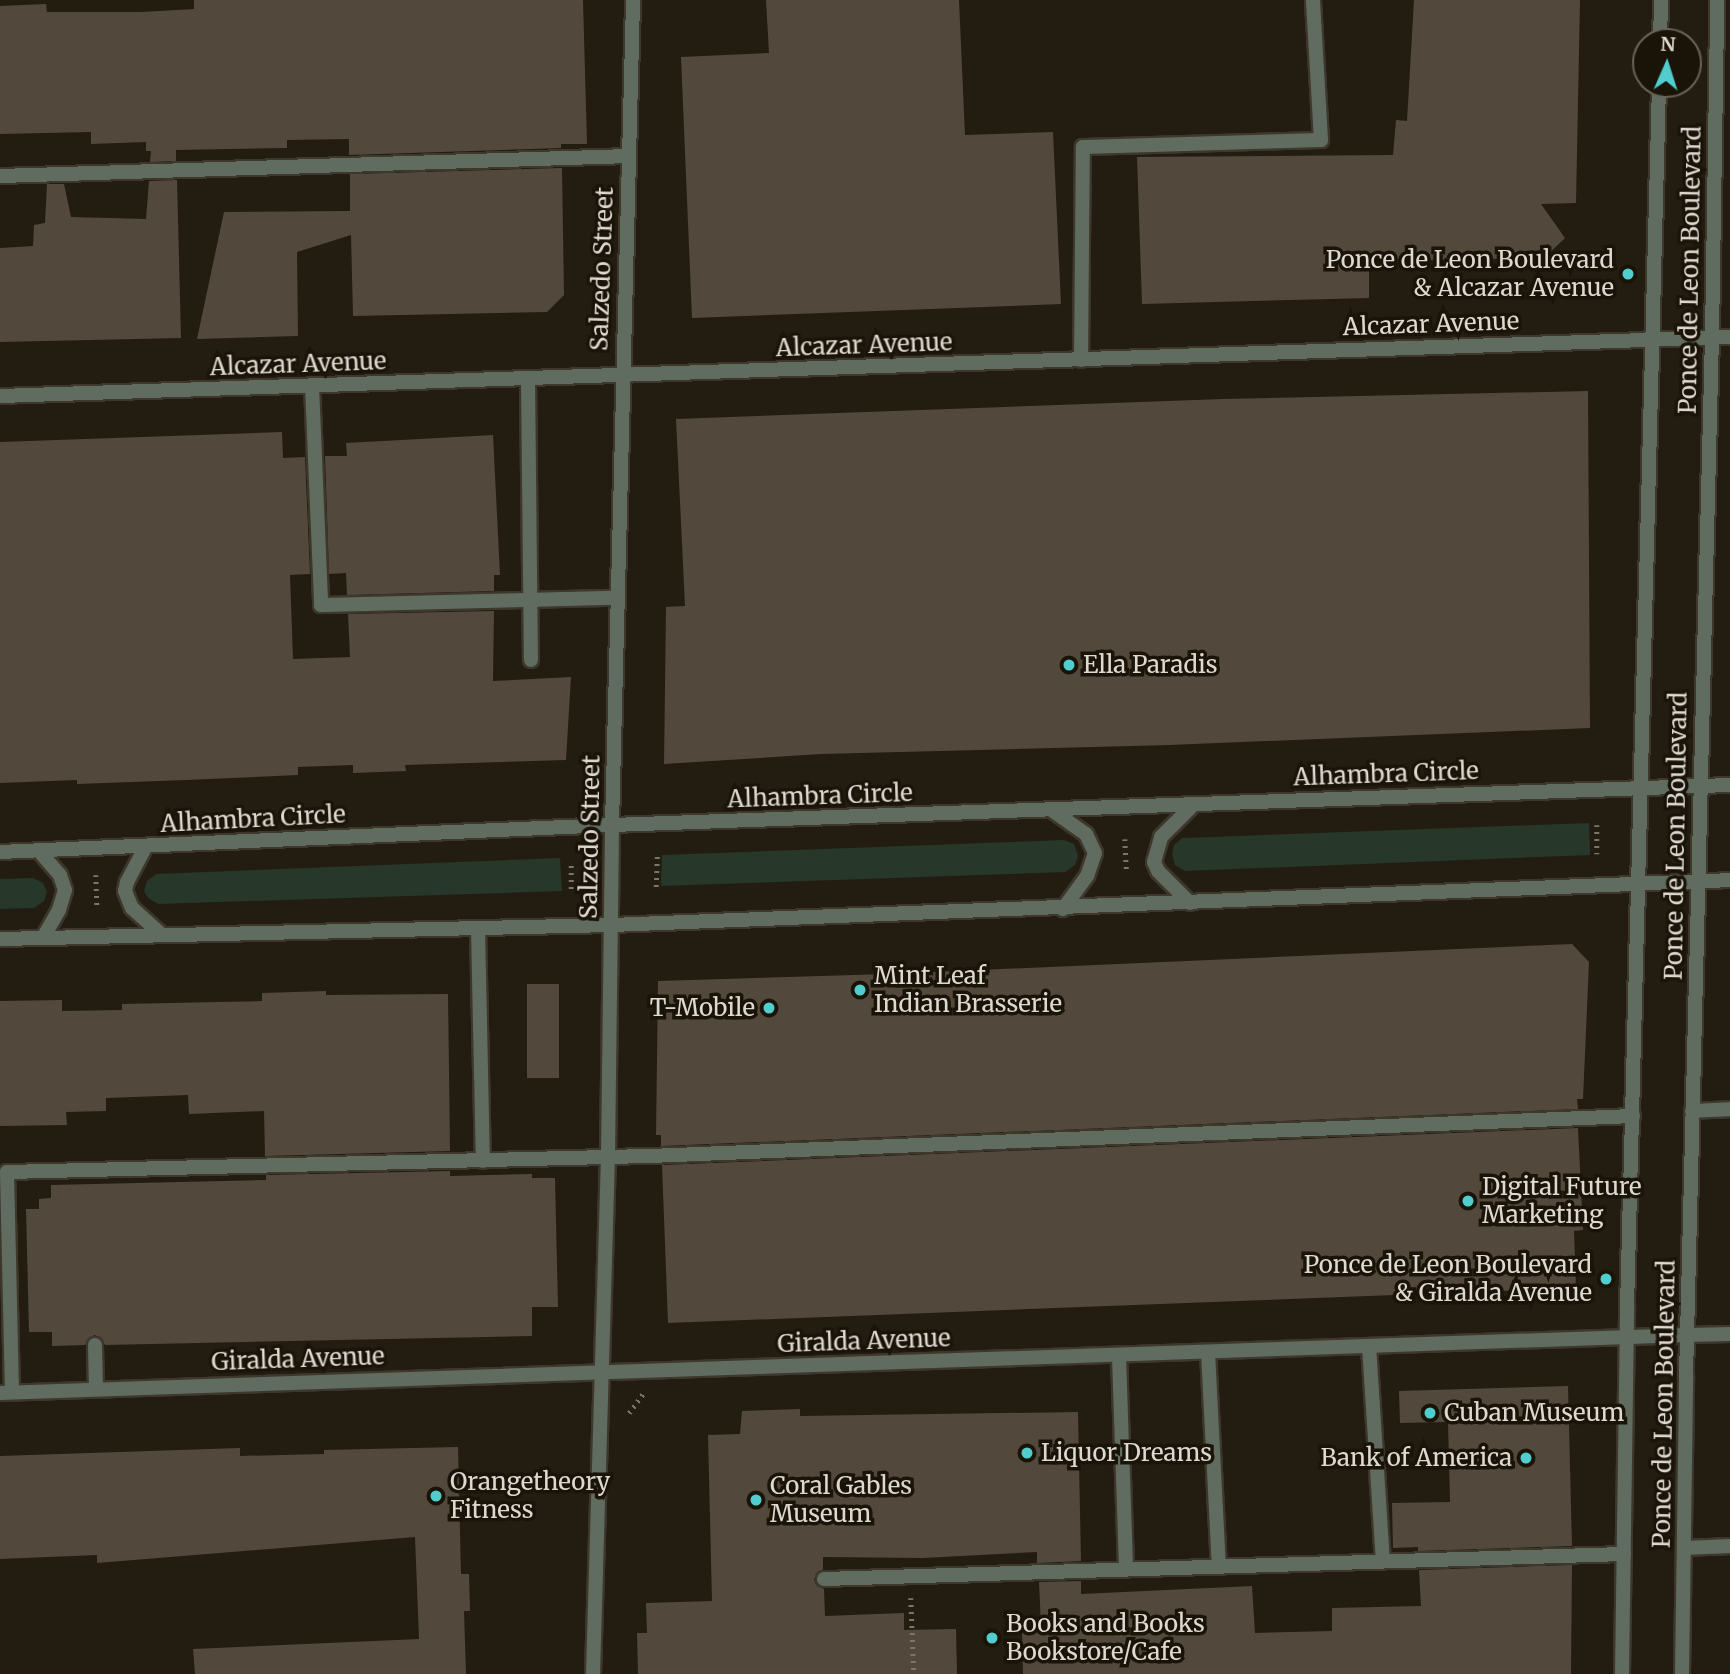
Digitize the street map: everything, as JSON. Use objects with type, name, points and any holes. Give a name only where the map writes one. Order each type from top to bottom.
[{"type":"street","name":"Salzedo Street","points":[[593,1674],[608,1157],[612,825],[633,0]]},
{"type":"street","points":[[1081,360],[1083,147],[1321,140],[1313,0]]},
{"type":"street","points":[[1660,28],[1661,0]]},
{"type":"street","name":"Ponce de Leon Boulevard","points":[[1682,1674],[1717,0]]},
{"type":"street","name":"Ponce de Leon Boulevard","points":[[1622,1674],[1626,1337],[1659,98]]},
{"type":"street","points":[[0,176],[628,156]]},
{"type":"street","name":"Alcazar Avenue","points":[[0,396],[1730,337]]},
{"type":"street","points":[[528,379],[531,660]]},
{"type":"street","points":[[312,386],[321,605],[618,598]]},
{"type":"street","name":"Alhambra Circle","points":[[0,852],[612,825],[1730,785]]},
{"type":"street","points":[[1190,902],[1158,871],[1154,862],[1161,837],[1193,805]]},
{"type":"street","points":[[1053,811],[1086,834],[1095,853],[1087,876],[1063,909]]},
{"type":"street","points":[[146,846],[125,891],[132,908],[160,933]]},
{"type":"street","points":[[40,851],[60,875],[65,890],[60,910],[43,938]]},
{"type":"street","points":[[0,939],[160,933],[612,925],[1063,909],[1730,880]]},
{"type":"street","points":[[478,928],[482,1161]]},
{"type":"street","points":[[1692,1111],[1730,1109]]},
{"type":"street","points":[[6,1392],[7,1172],[608,1157],[1633,1116]]},
{"type":"street","name":"Giralda Avenue","points":[[6,1392],[1730,1334]]},
{"type":"street","points":[[94,1345],[96,1389]]},
{"type":"street","points":[[1369,1346],[1383,1561]]},
{"type":"street","points":[[1208,1352],[1219,1566]]},
{"type":"street","points":[[1119,1356],[1126,1569]]},
{"type":"street","points":[[1685,1548],[1730,1546]]},
{"type":"street","points":[[824,1579],[1623,1554]]},
{"type":"path","points":[[1597,825],[1597,854]]},
{"type":"path","points":[[1125,839],[1127,872]]},
{"type":"path","points":[[656,887],[657,856]]},
{"type":"path","points":[[570,889],[571,863]]},
{"type":"path","points":[[96,875],[97,909]]},
{"type":"path","points":[[629,1413],[644,1394]]},
{"type":"path","points":[[910,1576],[914,1674]]},
{"type":"green space","points":[[1589,823],[1590,855],[1185,871],[1175,865],[1172,854],[1174,845],[1182,838]]},
{"type":"green space","points":[[1064,840],[1074,844],[1078,856],[1075,865],[1065,872],[661,886],[662,855]]},
{"type":"green space","points":[[560,858],[562,891],[158,904],[148,898],[144,891],[147,881],[156,874]]},
{"type":"green space","points":[[33,878],[43,883],[47,892],[44,901],[34,908],[0,909],[0,879]]},
{"type":"building","points":[[194,0],[583,0],[587,144],[561,144],[561,148],[349,155],[349,139],[287,140],[287,148],[176,150],[176,161],[150,162],[151,151],[146,151],[146,142],[91,144],[91,132],[0,134],[0,6],[46,4],[47,12],[142,12],[194,9]]},
{"type":"building","points":[[766,0],[959,0],[965,135],[1053,132],[1061,304],[692,318],[681,57],[769,53]]},
{"type":"building","points":[[1414,0],[1580,0],[1576,203],[1541,204],[1565,238],[1544,258],[1369,261],[1369,298],[1142,304],[1137,157],[1393,155],[1396,120],[1407,121]]},
{"type":"building","points":[[562,168],[564,295],[547,312],[353,316],[351,235],[297,252],[298,336],[197,339],[224,212],[350,211],[350,174]]},
{"type":"building","points":[[177,180],[181,338],[0,342],[0,248],[33,246],[34,225],[45,223],[47,184],[64,184],[71,217],[146,219],[149,181]]},
{"type":"building","points":[[1588,391],[1590,728],[1169,745],[821,754],[664,764],[666,607],[685,606],[676,419],[1223,399]]},
{"type":"building","points":[[282,432],[283,458],[305,457],[310,574],[290,575],[293,659],[350,657],[348,614],[494,611],[493,681],[571,677],[566,760],[405,765],[406,771],[353,773],[353,765],[298,767],[298,775],[186,780],[77,784],[77,780],[0,783],[0,442]]},
{"type":"building","points":[[493,435],[500,575],[494,575],[494,591],[347,595],[346,573],[329,574],[325,456],[347,456],[346,443]]},
{"type":"building","points":[[1572,944],[1589,962],[1583,1099],[1577,1099],[1578,1109],[661,1146],[661,1135],[656,1135],[658,981],[888,974]]},
{"type":"building","points":[[527,984],[559,984],[559,1078],[527,1078]]},
{"type":"building","points":[[326,991],[326,995],[448,994],[450,1151],[265,1156],[264,1111],[189,1114],[188,1095],[106,1098],[106,1111],[66,1112],[67,1125],[0,1126],[0,1001],[62,1000],[62,1011],[122,1010],[122,1004],[262,1001],[262,993]]},
{"type":"building","points":[[1578,1128],[1583,1230],[1574,1231],[1576,1288],[668,1323],[662,1165]]},
{"type":"building","points":[[450,1171],[450,1176],[532,1174],[532,1178],[555,1178],[558,1307],[532,1307],[532,1336],[105,1345],[100,1337],[94,1335],[85,1345],[52,1346],[52,1332],[29,1332],[26,1209],[39,1209],[39,1199],[51,1198],[51,1185],[266,1180],[266,1175]]},
{"type":"building","points":[[1568,1386],[1572,1546],[1418,1551],[1418,1547],[1393,1548],[1392,1503],[1450,1502],[1448,1422],[1400,1423],[1399,1391]]},
{"type":"building","points":[[800,1409],[800,1416],[1078,1412],[1081,1561],[1037,1563],[1037,1552],[923,1558],[823,1557],[823,1569],[814,1579],[816,1585],[824,1589],[825,1616],[904,1613],[904,1630],[956,1629],[957,1674],[638,1674],[637,1633],[647,1633],[646,1603],[712,1601],[708,1435],[740,1434],[742,1411]]},
{"type":"building","points":[[458,1447],[461,1574],[469,1574],[470,1611],[464,1611],[466,1674],[195,1674],[193,1649],[419,1639],[415,1537],[97,1563],[97,1555],[0,1559],[0,1456],[240,1448],[240,1456],[324,1454],[324,1450]]},
{"type":"building","points":[[1572,1565],[1571,1674],[1023,1674],[1022,1627],[1041,1626],[1039,1582],[1081,1581],[1081,1594],[1252,1586],[1255,1633],[1332,1631],[1332,1608],[1421,1606],[1419,1570]]},
{"type":"place","name":"Ponce de Leon Boulevard & Alcazar Avenue","points":[[1628,274]]},
{"type":"place","name":"Ella Paradis","points":[[1069,665]]},
{"type":"place","name":"Mint Leaf Indian Brasserie","points":[[860,990]]},
{"type":"place","name":"T-Mobile","points":[[769,1008]]},
{"type":"place","name":"Digital Future Marketing","points":[[1468,1201]]},
{"type":"place","name":"Ponce de Leon Boulevard & Giralda Avenue","points":[[1606,1279]]},
{"type":"place","name":"Cuban Museum","points":[[1430,1413]]},
{"type":"place","name":"Liquor Dreams","points":[[1027,1453]]},
{"type":"place","name":"Bank of America","points":[[1526,1458]]},
{"type":"place","name":"Orangetheory Fitness","points":[[436,1496]]},
{"type":"place","name":"Coral Gables Museum","points":[[756,1500]]},
{"type":"place","name":"Books and Books Bookstore/Cafe","points":[[992,1638]]}]
